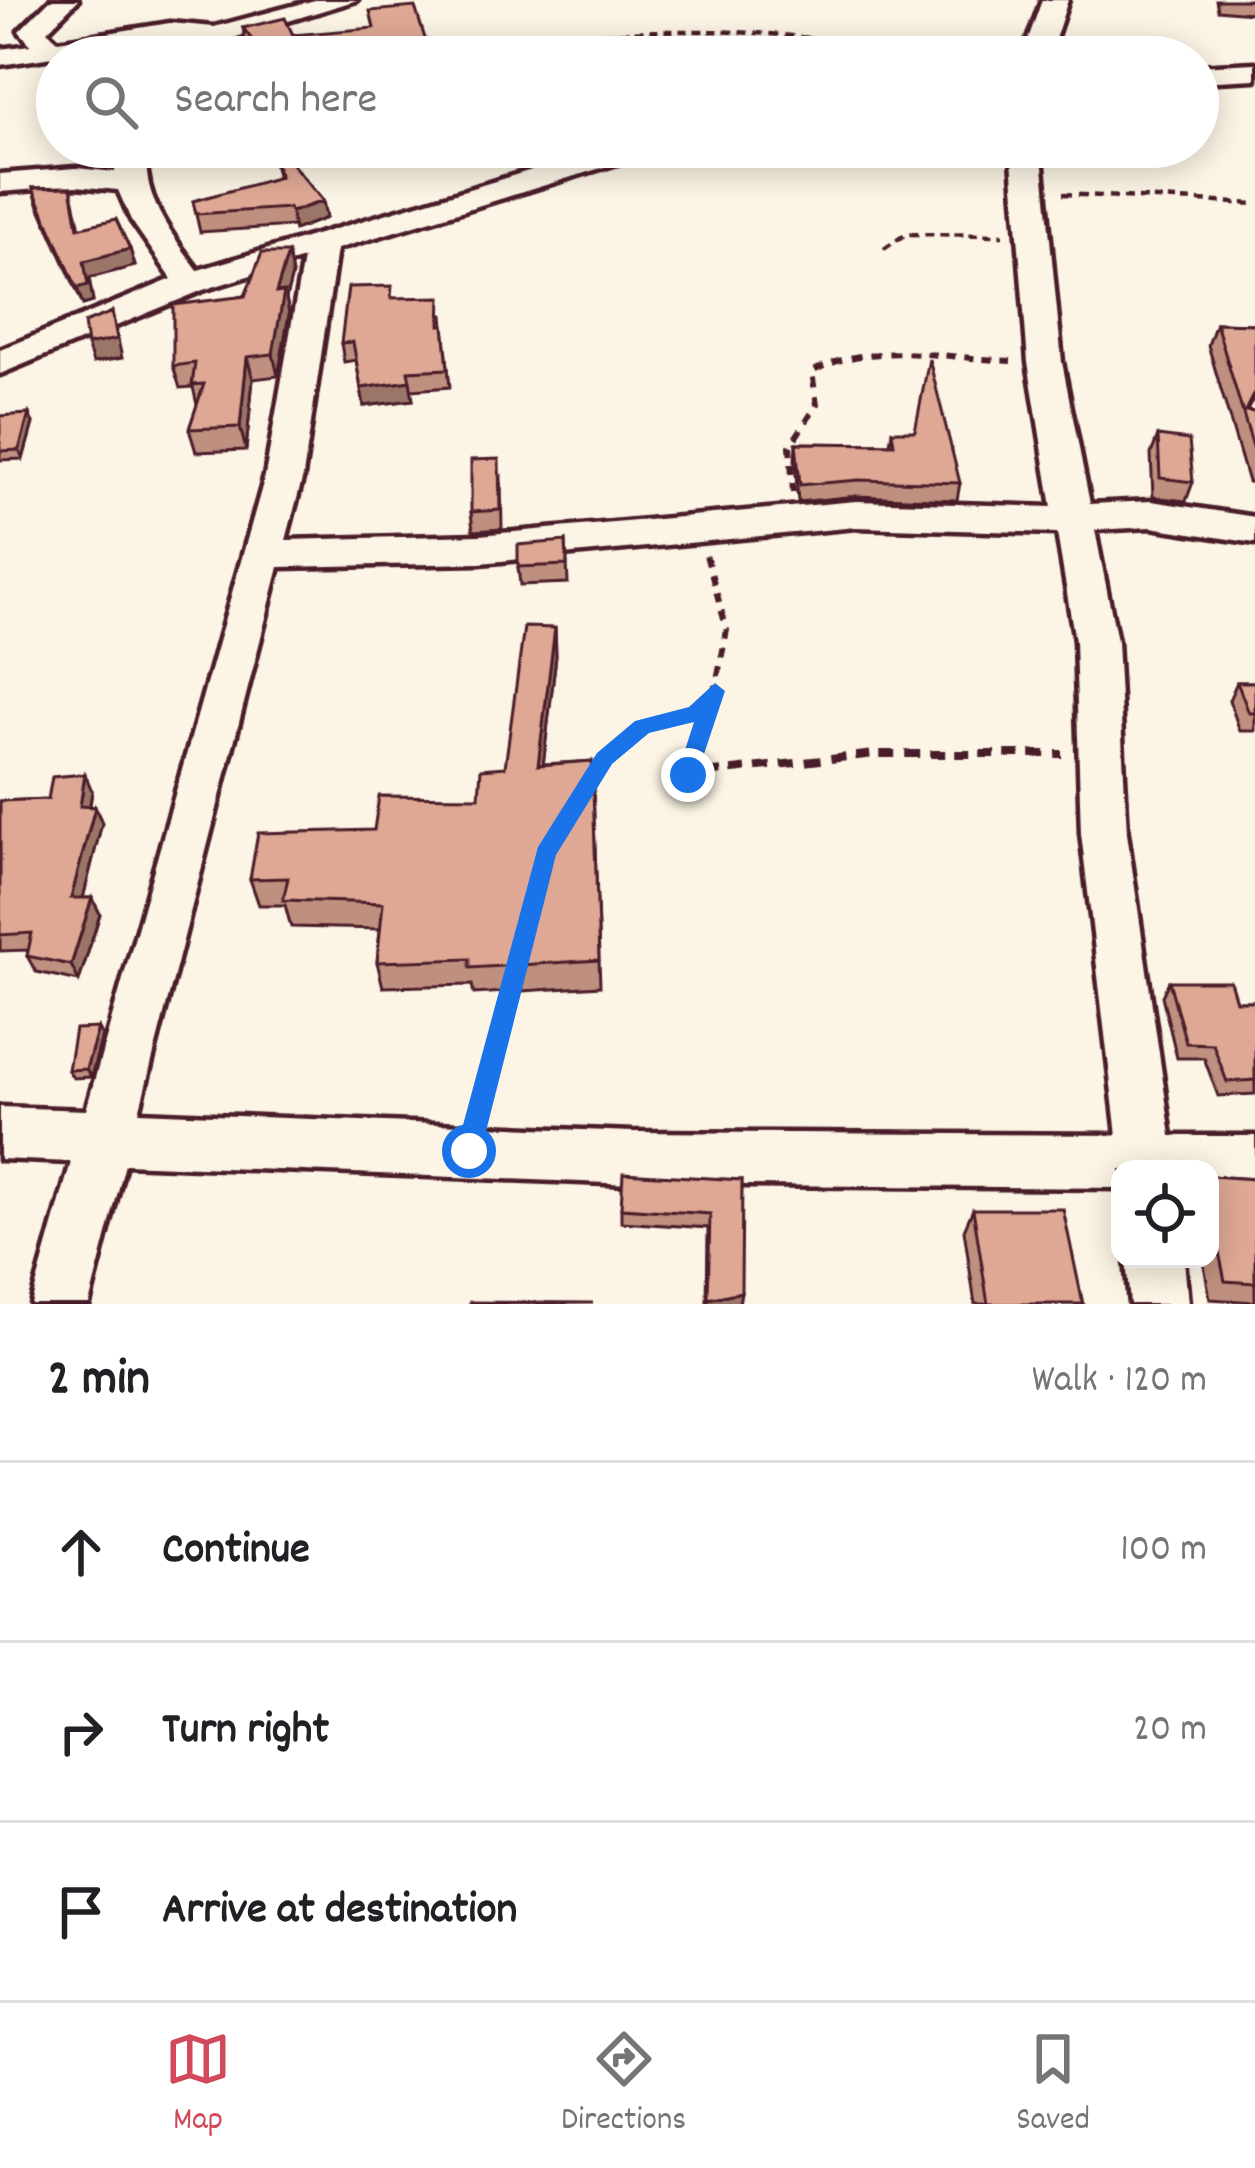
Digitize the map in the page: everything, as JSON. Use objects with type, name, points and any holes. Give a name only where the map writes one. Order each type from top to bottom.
[{"type":"street","points":[[37,36],[32,31],[65,0]]},
{"type":"street","points":[[139,36],[170,31],[214,35],[344,0]]},
{"type":"street","points":[[1044,36],[1062,1]]},
{"type":"street","points":[[0,57],[36,52]]},
{"type":"street","points":[[1219,73],[1255,71]]},
{"type":"street","points":[[131,168],[142,214],[191,283]]},
{"type":"street","points":[[0,363],[191,283],[570,168]]},
{"type":"street","points":[[1027,168],[1045,362],[1096,641],[1117,948],[1147,1160]]},
{"type":"street","points":[[0,184],[76,177],[131,182]]},
{"type":"street","points":[[60,1304],[262,554],[301,394],[322,243]]},
{"type":"street","points":[[262,554],[480,549],[795,516],[1014,522],[1151,514],[1255,530]]},
{"type":"street","points":[[0,1133],[632,1158],[1111,1164]]},
{"type":"street","points":[[1219,1164],[1255,1163]]},
{"type":"street","points":[[1156,1268],[1159,1304]]},
{"type":"path","points":[[611,36],[731,29],[830,36]]},
{"type":"path","points":[[884,249],[905,234],[999,235],[1030,209],[1255,204]]},
{"type":"path","points":[[795,516],[790,446],[818,404],[812,371],[818,365],[854,357],[1045,362]]},
{"type":"path","points":[[726,525],[712,533],[706,551],[712,591],[727,630],[715,691],[688,775],[875,754],[1102,754]]},
{"type":"path","points":[[581,796],[605,758],[642,726],[696,713],[715,691]]},
{"type":"path","points":[[469,1151],[516,968]]},
{"type":"building","points":[[415,7],[424,36],[249,36],[243,28],[285,18],[293,35],[374,28],[370,11]]},
{"type":"building","points":[[277,168],[296,168],[323,201],[291,212],[289,208],[196,214],[193,201],[280,177]]},
{"type":"building","points":[[71,187],[78,228],[116,219],[130,249],[84,261],[88,285],[77,288],[33,188]]},
{"type":"building","points":[[262,253],[288,253],[276,293],[284,292],[273,354],[247,357],[240,427],[189,429],[204,384],[192,385],[195,363],[173,366],[173,305],[245,296]]},
{"type":"building","points":[[392,286],[391,298],[441,297],[440,325],[444,325],[448,369],[408,371],[410,381],[361,388],[353,342],[341,343],[348,287]]},
{"type":"building","points":[[112,312],[117,339],[87,345],[84,323]]},
{"type":"building","points":[[1216,323],[1255,324],[1255,391],[1245,411],[1255,412],[1255,454]]},
{"type":"building","points":[[929,359],[960,483],[859,480],[800,485],[796,443],[894,444],[892,431],[915,431]]},
{"type":"building","points":[[29,414],[19,450],[0,451],[0,416]]},
{"type":"building","points":[[1158,436],[1189,440],[1193,482],[1160,478]]},
{"type":"building","points":[[499,459],[500,510],[471,512],[471,460]]},
{"type":"building","points":[[566,541],[567,565],[518,567],[518,545]]},
{"type":"building","points":[[524,627],[555,628],[538,765],[592,761],[599,960],[470,968],[470,959],[377,962],[383,903],[283,900],[288,878],[250,879],[258,833],[374,830],[379,796],[479,797],[481,769],[505,767]]},
{"type":"building","points":[[1237,682],[1255,682],[1255,713],[1249,713]]},
{"type":"building","points":[[85,774],[80,806],[95,807],[71,898],[92,898],[71,965],[27,956],[32,933],[0,935],[0,801],[48,799],[52,777]]},
{"type":"building","points":[[1169,981],[1230,981],[1236,1001],[1255,1001],[1255,1080],[1227,1082],[1213,1044],[1186,1043]]},
{"type":"building","points":[[98,1028],[86,1069],[68,1070],[75,1029]]},
{"type":"building","points":[[623,1173],[742,1180],[741,1292],[708,1299],[710,1214],[621,1208]]},
{"type":"building","points":[[1219,1177],[1255,1179],[1255,1283],[1225,1281],[1219,1252]]},
{"type":"building","points":[[973,1209],[1063,1209],[1083,1304],[988,1304]]},
{"type":"building","points":[[470,1302],[593,1303],[470,1304]]},
{"type":"route","points":[[469,1151],[545,853],[605,758],[642,726],[696,713],[715,691],[688,775]]}]
